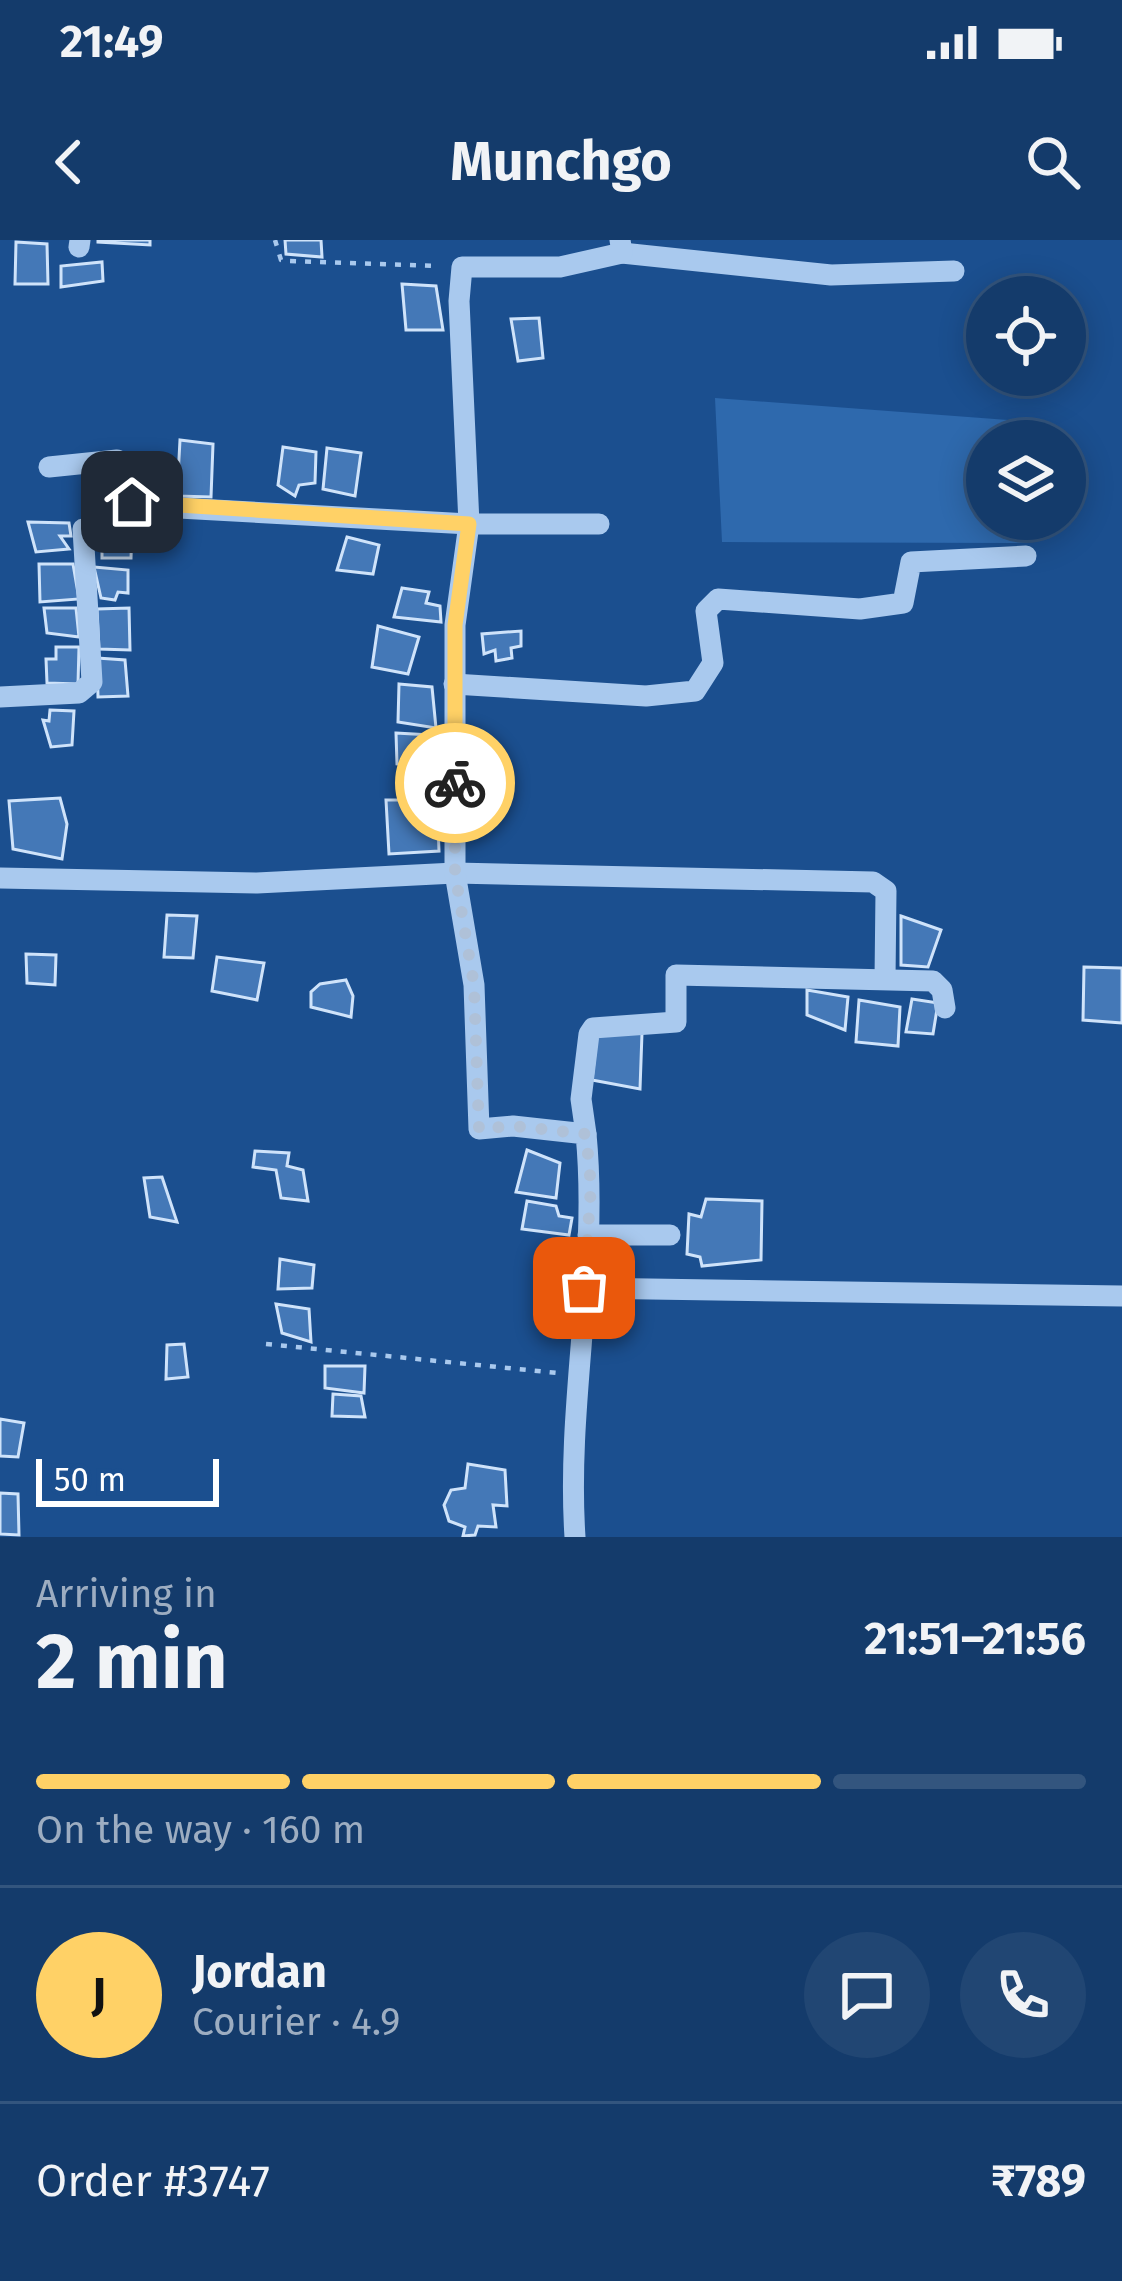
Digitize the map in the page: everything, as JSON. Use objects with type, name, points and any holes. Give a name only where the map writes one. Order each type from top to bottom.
[{"type":"street","points":[[586,1134],[513,1126],[479,1129],[474,985],[455,873],[454,684],[469,524],[459,301],[463,267],[560,266],[621,247],[832,274],[954,271]]},
{"type":"street","points":[[49,467],[117,460],[125,464],[128,495],[142,506],[469,524],[598,524]]},
{"type":"street","points":[[0,697],[79,693],[92,682],[83,529]]},
{"type":"street","points":[[454,684],[646,695],[695,691],[713,663],[706,611],[718,599],[860,609],[903,603],[911,562],[1026,556]]},
{"type":"street","points":[[0,878],[257,883],[455,873],[881,884],[886,891],[885,979]]},
{"type":"street","points":[[575,1537],[571,1474],[588,1234],[581,1099],[592,1028],[676,1022],[676,975],[933,981],[942,990],[945,1008]]},
{"type":"street","points":[[588,1234],[670,1235]]},
{"type":"street","points":[[584,1288],[1122,1297]]},
{"type":"path","points":[[275,240],[281,260],[463,267]]},
{"type":"path","points":[[266,1344],[576,1375]]},
{"type":"shaded area","points":[[715,398],[1007,420],[966,420],[966,540],[1027,543],[722,542]]},
{"type":"building","points":[[98,240],[150,240],[150,245],[98,242]]},
{"type":"building","points":[[285,240],[321,240],[322,257],[286,254]]},
{"type":"building","points":[[16,242],[47,244],[48,284],[15,284]]},
{"type":"building","points":[[102,262],[103,281],[61,287],[61,266]]},
{"type":"building","points":[[402,284],[436,286],[443,330],[406,330]]},
{"type":"building","points":[[539,318],[543,358],[518,361],[511,319]]},
{"type":"building","points":[[180,440],[213,444],[211,497],[177,496]]},
{"type":"building","points":[[283,447],[316,452],[315,483],[299,485],[295,496],[278,485]]},
{"type":"building","points":[[327,448],[361,453],[355,496],[323,489]]},
{"type":"building","points":[[28,522],[69,523],[71,536],[60,536],[69,549],[36,552]]},
{"type":"building","points":[[92,525],[132,526],[131,558],[102,558],[102,544],[91,540]]},
{"type":"building","points":[[347,537],[379,545],[373,574],[337,570]]},
{"type":"building","points":[[39,564],[73,564],[79,599],[40,602]]},
{"type":"building","points":[[94,567],[128,570],[128,593],[118,592],[115,600],[101,598]]},
{"type":"building","points":[[402,588],[429,592],[426,603],[440,606],[441,622],[394,617]]},
{"type":"building","points":[[44,608],[76,608],[79,637],[47,633]]},
{"type":"building","points":[[129,608],[130,650],[99,649],[97,609]]},
{"type":"building","points":[[378,626],[419,637],[408,674],[372,667]]},
{"type":"building","points":[[521,631],[521,646],[511,648],[512,658],[496,661],[495,650],[484,654],[482,634]]},
{"type":"building","points":[[56,647],[79,647],[78,684],[47,683],[46,659],[56,659]]},
{"type":"building","points":[[97,658],[125,660],[128,696],[98,697]]},
{"type":"building","points":[[399,684],[432,687],[436,728],[398,722]]},
{"type":"building","points":[[50,710],[74,711],[72,745],[51,747],[43,720],[49,721]]},
{"type":"building","points":[[396,733],[430,735],[429,768],[397,764]]},
{"type":"building","points":[[60,798],[67,824],[62,859],[13,849],[9,801]]},
{"type":"building","points":[[386,800],[437,800],[439,851],[389,854]]},
{"type":"building","points":[[167,915],[197,916],[193,958],[164,957]]},
{"type":"building","points":[[901,916],[941,930],[928,967],[901,965]]},
{"type":"building","points":[[26,954],[56,955],[55,985],[27,983]]},
{"type":"building","points":[[217,957],[264,963],[257,1000],[212,991]]},
{"type":"building","points":[[1084,967],[1122,968],[1122,1023],[1083,1020]]},
{"type":"building","points":[[346,980],[353,996],[351,1017],[311,1007],[311,992],[320,984]]},
{"type":"building","points":[[807,990],[848,997],[845,1030],[807,1015]]},
{"type":"building","points":[[912,999],[938,1003],[933,1034],[906,1032]]},
{"type":"building","points":[[859,1000],[900,1007],[898,1046],[856,1042]]},
{"type":"building","points":[[642,1033],[640,1089],[592,1080],[597,1035]]},
{"type":"building","points":[[527,1150],[560,1163],[556,1198],[516,1192]]},
{"type":"building","points":[[255,1151],[289,1153],[287,1166],[303,1170],[308,1201],[281,1198],[276,1170],[253,1167]]},
{"type":"building","points":[[162,1177],[177,1222],[150,1217],[144,1178]]},
{"type":"building","points":[[706,1199],[762,1201],[761,1260],[702,1266],[700,1257],[687,1254],[689,1214],[701,1217]]},
{"type":"building","points":[[527,1201],[556,1206],[559,1216],[572,1218],[569,1235],[522,1229]]},
{"type":"building","points":[[280,1259],[314,1265],[312,1288],[278,1289]]},
{"type":"building","points":[[276,1304],[309,1309],[311,1342],[282,1333]]},
{"type":"building","points":[[184,1344],[188,1377],[166,1379],[167,1345]]},
{"type":"building","points":[[325,1366],[365,1366],[364,1393],[325,1388]]},
{"type":"building","points":[[333,1394],[361,1396],[365,1417],[332,1416]]},
{"type":"building","points":[[0,1419],[24,1423],[18,1457],[0,1456]]},
{"type":"building","points":[[468,1464],[505,1470],[507,1506],[493,1505],[496,1527],[478,1526],[475,1535],[463,1536],[465,1527],[449,1521],[444,1505],[451,1490],[465,1488]]},
{"type":"building","points":[[0,1493],[18,1494],[19,1535],[0,1534]]},
{"type":"way so far","points":[[455,783],[455,873],[474,985],[479,1129],[513,1126],[586,1134],[591,1186],[584,1288]]},
{"type":"route","points":[[132,502],[469,524],[455,625],[455,783]]}]
